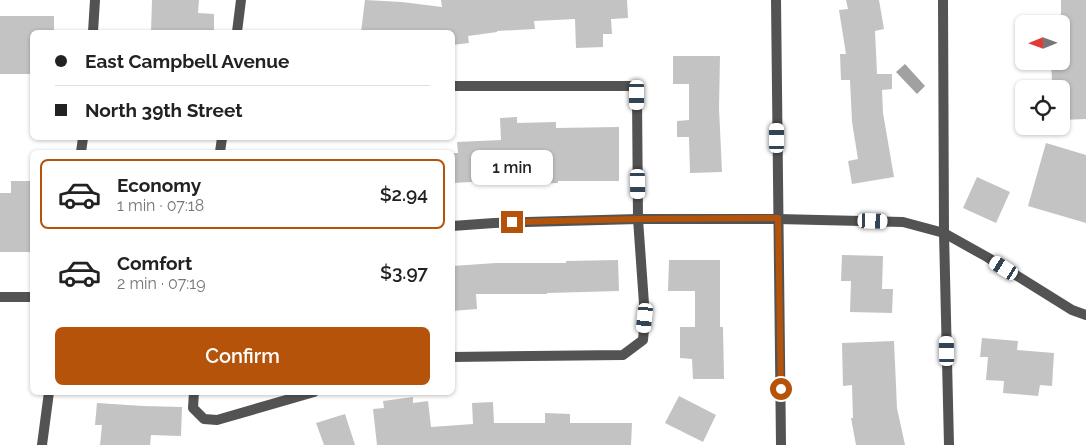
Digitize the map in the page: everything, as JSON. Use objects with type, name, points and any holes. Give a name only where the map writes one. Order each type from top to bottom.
[{"type":"street","points":[[93,30],[95,0]]},
{"type":"street","points":[[237,30],[242,0]]},
{"type":"street","points":[[776,0],[781,445]]},
{"type":"street","points":[[943,0],[944,233],[949,445]]},
{"type":"street","points":[[455,86],[632,86],[637,95],[638,219],[645,318],[643,340],[623,355],[455,357]]},
{"type":"street","points":[[455,226],[638,219],[778,218],[903,222],[944,233],[987,257],[1072,310],[1086,315]]},
{"type":"street","points":[[0,297],[30,297]]},
{"type":"street","points":[[42,445],[49,395]]},
{"type":"street","points":[[194,395],[193,408],[204,419],[217,420],[304,395]]},
{"type":"shaded area","points":[[905,64],[925,86],[917,94],[896,72]]},
{"type":"building","points":[[152,0],[199,0],[198,13],[214,14],[214,30],[151,30]]},
{"type":"building","points":[[365,0],[442,7],[441,0],[627,0],[628,18],[611,19],[612,34],[603,34],[603,47],[576,48],[575,19],[534,21],[535,29],[497,31],[468,36],[469,43],[455,45],[455,30],[361,30]]},
{"type":"building","points":[[846,0],[879,0],[884,29],[875,31],[877,74],[892,74],[892,89],[882,90],[883,113],[894,177],[852,184],[848,161],[858,159],[852,122],[850,80],[841,80],[840,54],[846,54],[839,10],[848,9]]},
{"type":"building","points":[[1061,0],[1086,0],[1086,119],[1070,120],[1070,80],[1052,80],[1051,70],[1070,70],[1070,15],[1061,15]]},
{"type":"building","points":[[0,16],[54,16],[54,30],[30,30],[30,74],[0,74]]},
{"type":"building","points":[[673,56],[720,56],[719,108],[722,172],[690,173],[689,137],[677,137],[677,121],[689,120],[689,84],[673,84]]},
{"type":"building","points":[[517,117],[517,123],[556,122],[556,128],[619,127],[619,181],[558,181],[558,183],[532,184],[531,173],[492,173],[492,181],[455,183],[455,153],[458,153],[457,142],[501,140],[500,118]]},
{"type":"building","points":[[1046,143],[1086,155],[1086,223],[1028,206]]},
{"type":"building","points":[[977,177],[1010,192],[996,223],[963,208]]},
{"type":"building","points":[[11,181],[30,181],[30,252],[0,252],[0,193],[11,193]]},
{"type":"building","points":[[842,255],[883,256],[882,289],[893,289],[892,313],[850,312],[851,281],[841,281]]},
{"type":"building","points":[[618,260],[619,291],[476,294],[477,309],[455,311],[455,266],[496,263],[566,263],[566,261]]},
{"type":"building","points":[[669,260],[720,260],[720,327],[723,327],[724,379],[693,379],[692,359],[680,358],[680,327],[695,327],[695,291],[668,291]]},
{"type":"building","points":[[982,338],[1018,341],[1017,350],[1054,353],[1052,386],[1040,385],[1038,396],[1003,393],[1004,381],[986,380],[988,357],[980,357]]},
{"type":"building","points":[[894,341],[897,408],[905,445],[856,445],[851,418],[853,418],[852,385],[843,386],[842,343]]},
{"type":"building","points":[[679,396],[716,415],[703,442],[665,423]]},
{"type":"building","points":[[413,397],[413,403],[428,401],[431,427],[473,424],[472,403],[493,402],[494,423],[545,423],[545,413],[570,414],[570,423],[632,423],[631,445],[377,445],[373,409],[384,408],[383,401]]},
{"type":"building","points":[[97,403],[182,407],[181,436],[151,435],[150,445],[100,445],[102,425],[95,425]]},
{"type":"building","points":[[345,414],[355,445],[324,445],[316,423]]},
{"type":"route","points":[[512,222],[778,218],[781,389]]}]
